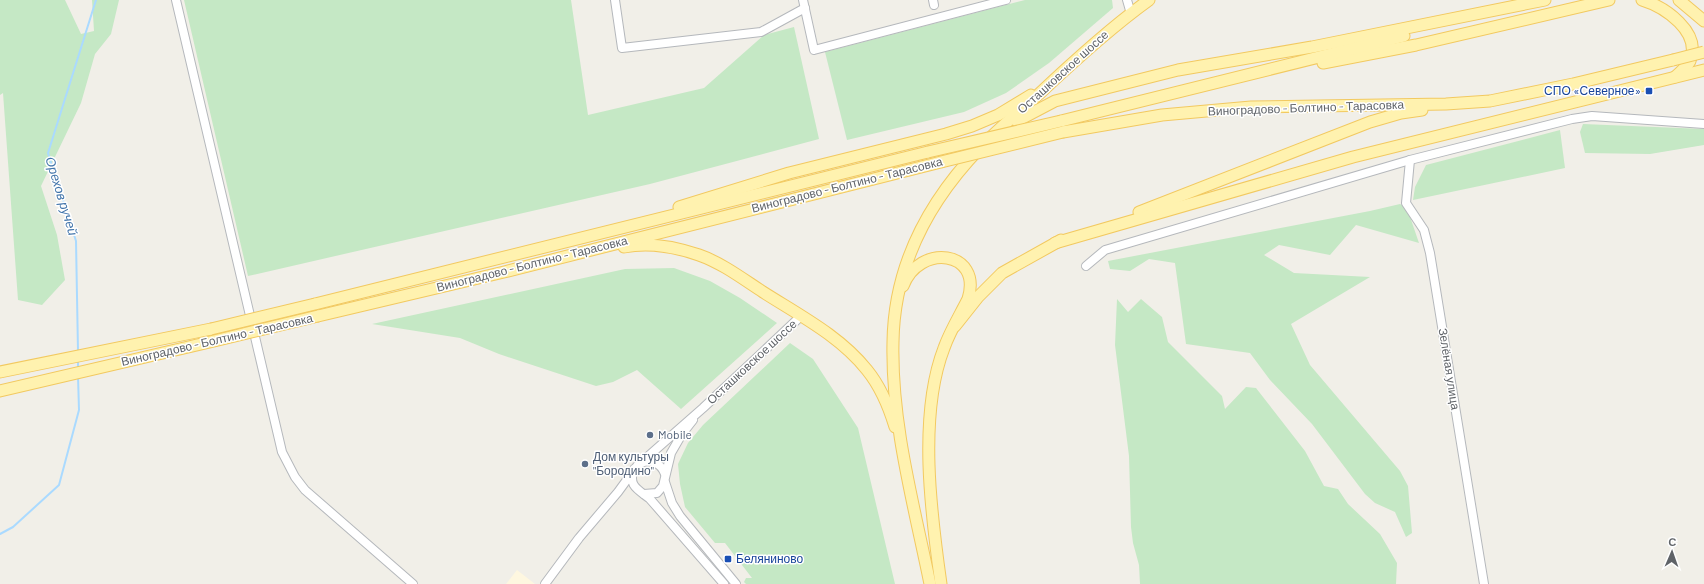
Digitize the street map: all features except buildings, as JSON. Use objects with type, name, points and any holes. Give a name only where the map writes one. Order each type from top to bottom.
[{"type":"main road","name":"Осташковское шоссе","points":[[984,145],[1099,38],[1149,0]]},
{"type":"main road","points":[[930,584],[905,458],[894,379],[892,341],[896,305],[906,262],[919,233],[937,201],[984,145],[1027,114],[1055,101],[1083,92],[1178,70],[1312,47],[1545,0]]},
{"type":"main road","name":"Виноградово - Болтино - Тарасовка","points":[[0,391],[504,272],[941,162],[1188,89],[1552,0]]},
{"type":"main road","points":[[1188,89],[1416,45],[1609,0]]},
{"type":"main road","points":[[1642,0],[1657,4],[1677,20],[1687,32],[1691,44],[1690,60],[1674,77]]},
{"type":"main road","points":[[1679,0],[1704,21]]},
{"type":"main road","name":"Виноградово - Болтино - Тарасовка","points":[[0,372],[211,329],[928,152],[1062,126],[1251,107],[1446,104],[1490,101],[1574,84],[1704,52]]},
{"type":"main road","points":[[1055,243],[1353,157],[1704,70]]},
{"type":"main road","points":[[594,234],[727,191],[972,126],[998,115],[1052,82]]},
{"type":"main road","points":[[955,326],[978,297],[1002,273],[1055,243],[1370,122],[1401,113],[1490,101]]},
{"type":"main road","points":[[504,272],[630,246],[658,246],[701,256],[728,270],[801,316],[850,352],[868,370],[884,398],[905,458]]},
{"type":"main road","points":[[896,305],[904,283],[916,268],[925,260],[936,256],[950,257],[958,261],[970,279],[971,290],[944,348],[932,392],[929,446],[932,519],[941,584]]},
{"type":"street","points":[[176,0],[282,452],[292,472],[305,490],[413,584]]},
{"type":"street","points":[[615,0],[622,48],[761,32],[804,4],[814,50],[1006,0]]},
{"type":"street","points":[[1127,0],[1130,14]]},
{"type":"street","points":[[1086,266],[1105,250],[1410,160],[1572,119],[1592,116],[1704,124]]},
{"type":"street","name":"Зелёная улица","points":[[1410,160],[1406,203],[1424,230],[1430,254],[1484,584]]},
{"type":"street","name":"Осташковское шоссе","points":[[546,584],[579,538],[618,492],[637,466],[703,408],[801,316]]},
{"type":"street","name":"Осташковское шоссе","points":[[665,478],[676,444],[703,408]]},
{"type":"street","points":[[636,490],[632,478],[637,466],[653,462],[660,466],[672,503],[680,516],[736,584]]},
{"type":"street","points":[[644,494],[657,493],[665,478]]},
{"type":"street","points":[[618,492],[628,489],[636,490],[644,494],[724,584]]},
{"type":"shaded area","points":[[517,570],[535,584],[506,584]]},
{"type":"green space","points":[[0,0],[65,0],[81,34],[94,31],[92,0],[119,0],[111,34],[95,54],[81,103],[41,186],[57,235],[65,280],[42,305],[18,300],[3,93],[0,95]]},
{"type":"green space","points":[[184,0],[571,0],[588,115],[704,88],[764,35],[794,27],[819,139],[650,184],[248,276]]},
{"type":"green space","points":[[1025,0],[1112,0],[1113,8],[1049,63],[1006,93],[964,112],[847,140],[825,52]]},
{"type":"green space","points":[[1583,124],[1704,129],[1704,145],[1650,154],[1585,153],[1580,132]]},
{"type":"green space","points":[[1560,130],[1565,168],[1413,200],[1415,187],[1426,165]]},
{"type":"green space","points":[[1400,204],[1407,208],[1419,243],[1356,225],[1330,255],[1279,245],[1264,255],[1294,273],[1370,277],[1291,324],[1310,365],[1400,471],[1408,486],[1412,533],[1406,537],[1395,512],[1375,503],[1365,494],[1312,424],[1270,380],[1250,353],[1186,344],[1175,263],[1149,259],[1130,271],[1110,269],[1108,261]]},
{"type":"green space","points":[[674,268],[710,281],[740,298],[777,323],[681,409],[637,370],[613,382],[596,386],[499,354],[460,338],[372,324],[625,269]]},
{"type":"green space","points":[[1117,299],[1128,312],[1141,299],[1162,317],[1168,342],[1222,396],[1225,409],[1246,387],[1256,388],[1305,451],[1324,486],[1338,489],[1348,504],[1380,534],[1397,563],[1396,584],[1140,584],[1139,565],[1133,543],[1131,527],[1129,456],[1115,345]]},
{"type":"green space","points":[[790,343],[813,359],[858,428],[895,584],[746,584],[744,582],[746,578],[752,578],[725,543],[715,543],[685,507],[680,484],[678,464],[688,443],[703,425]]},
{"type":"waterway","name":"Орехов ручей","points":[[78,351],[76,241],[48,153],[96,0]]},
{"type":"waterway","name":"Орехов ручей","points":[[78,362],[78,370]]},
{"type":"waterway","name":"Орехов ручей","points":[[0,534],[13,527],[59,485],[79,410],[78,376]]},
{"type":"place","name":"СПО «Северное»","points":[[1649,91]]},
{"type":"place","name":"Mobile","points":[[650,435]]},
{"type":"place","name":"Дом культуры \"Бородино\"","points":[[585,464]]},
{"type":"place","name":"Беляниново","points":[[728,559]]}]
